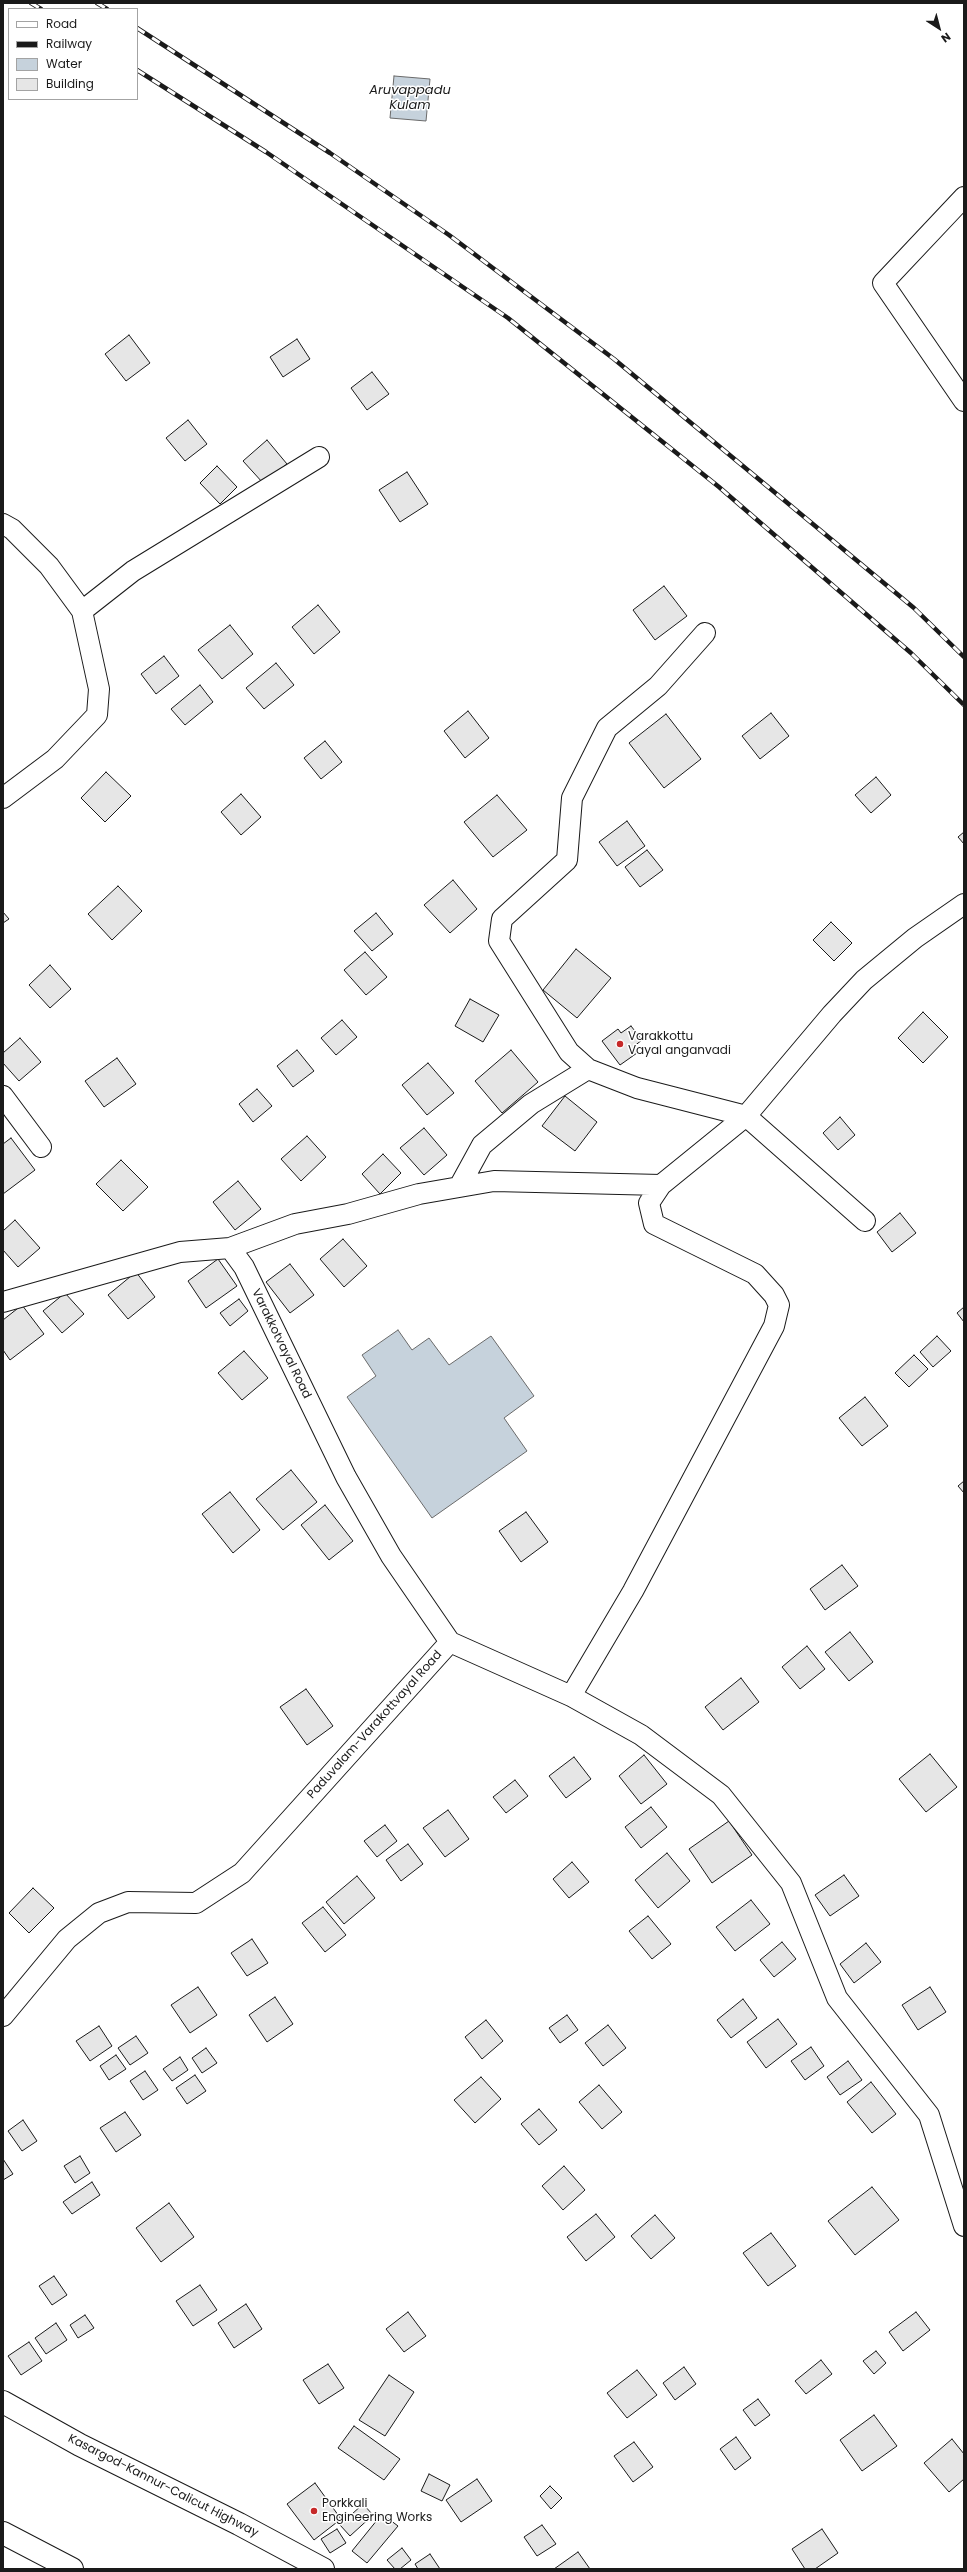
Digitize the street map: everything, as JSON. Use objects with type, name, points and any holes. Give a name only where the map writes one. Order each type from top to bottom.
[{"type":"highway","name":"Kasargod-Kannur-Calicut Highway","points":[[3,2402],[80,2445],[239,2524],[323,2569]]},
{"type":"highway","points":[[3,2533],[72,2569]]},
{"type":"street","points":[[964,197],[883,283],[964,401]]},
{"type":"street","points":[[82,611],[133,571],[319,457]]},
{"type":"street","points":[[3,524],[12,529],[49,566],[82,611],[99,689],[97,715],[55,759],[3,798]]},
{"type":"street","points":[[705,633],[658,686],[607,728],[572,798],[567,860],[502,919],[500,940],[569,1052],[588,1069],[637,1088],[746,1116],[865,1221]]},
{"type":"street","points":[[570,1696],[633,1591],[774,1326],[779,1305],[774,1295],[755,1274],[654,1224],[649,1203],[661,1185],[746,1116],[832,1014],[864,980],[915,938],[964,904]]},
{"type":"street","points":[[459,1187],[482,1145],[531,1104],[588,1069]]},
{"type":"street","points":[[3,1096],[41,1147]]},
{"type":"street","points":[[3,1302],[180,1252],[230,1248],[295,1224],[348,1214],[419,1194],[494,1181],[661,1185]]},
{"type":"street","name":"Varakkotvayal Road","points":[[230,1248],[244,1267],[346,1477],[391,1556],[450,1642]]},
{"type":"street","name":"Paduvalam-Varakottvayal Road","points":[[3,2016],[67,1939],[99,1913],[128,1902],[196,1903],[242,1873],[450,1642],[570,1696],[641,1735],[721,1795],[791,1883],[837,1998],[930,2115],[964,2226]]},
{"type":"water","name":"Aruvappadu Kulam","points":[[394,76],[430,79],[426,121],[390,118]]},
{"type":"water","points":[[398,1330],[412,1350],[429,1338],[449,1365],[491,1336],[534,1396],[504,1418],[527,1451],[432,1518],[347,1397],[376,1376],[362,1355]]},
{"type":"building","points":[[129,335],[150,363],[126,381],[105,354]]},
{"type":"building","points":[[297,339],[310,359],[283,377],[270,357]]},
{"type":"building","points":[[372,372],[389,394],[367,410],[351,388]]},
{"type":"building","points":[[188,420],[207,444],[185,461],[166,438]]},
{"type":"building","points":[[267,440],[287,464],[263,483],[243,461]]},
{"type":"building","points":[[217,466],[237,487],[220,504],[200,483]]},
{"type":"building","points":[[407,472],[428,504],[400,522],[379,490]]},
{"type":"building","points":[[664,586],[687,616],[655,640],[633,610]]},
{"type":"building","points":[[318,605],[340,632],[314,654],[292,627]]},
{"type":"building","points":[[230,625],[253,654],[222,679],[198,650]]},
{"type":"building","points":[[164,656],[179,676],[156,694],[141,674]]},
{"type":"building","points":[[276,663],[294,685],[264,709],[246,688]]},
{"type":"building","points":[[200,685],[213,702],[185,725],[171,709]]},
{"type":"building","points":[[468,711],[489,738],[465,758],[444,731]]},
{"type":"building","points":[[771,713],[789,736],[760,759],[742,736]]},
{"type":"building","points":[[666,714],[701,759],[664,788],[629,743]]},
{"type":"building","points":[[325,741],[342,762],[321,779],[304,758]]},
{"type":"building","points":[[106,772],[131,796],[105,822],[81,798]]},
{"type":"building","points":[[876,777],[891,795],[871,813],[855,795]]},
{"type":"building","points":[[241,794],[261,817],[241,835],[221,812]]},
{"type":"building","points":[[497,795],[527,830],[493,857],[464,822]]},
{"type":"building","points":[[627,821],[645,846],[617,866],[599,842]]},
{"type":"building","points":[[964,832],[964,844],[958,837]]},
{"type":"building","points":[[647,850],[663,870],[640,887],[625,867]]},
{"type":"building","points":[[453,880],[477,909],[450,933],[424,905]]},
{"type":"building","points":[[118,886],[142,911],[112,940],[88,914]]},
{"type":"building","points":[[3,912],[9,919],[3,923]]},
{"type":"building","points":[[376,913],[393,934],[372,951],[354,931]]},
{"type":"building","points":[[831,922],[852,943],[834,961],[813,940]]},
{"type":"building","points":[[576,949],[611,978],[577,1018],[543,990]]},
{"type":"building","points":[[365,952],[387,977],[366,995],[344,970]]},
{"type":"building","points":[[50,965],[71,989],[50,1008],[29,985]]},
{"type":"building","points":[[470,999],[499,1015],[483,1042],[455,1026]]},
{"type":"building","points":[[923,1012],[948,1037],[923,1063],[898,1038]]},
{"type":"building","points":[[342,1020],[357,1037],[336,1055],[321,1038]]},
{"type":"building","name":"Varakkottu Vayal anganvadi","points":[[631,1026],[642,1040],[633,1047],[637,1053],[620,1065],[602,1041],[618,1029],[621,1033]]},
{"type":"building","points":[[20,1038],[41,1062],[19,1081],[3,1063],[3,1053]]},
{"type":"building","points":[[297,1050],[314,1071],[293,1087],[277,1066]]},
{"type":"building","points":[[511,1050],[538,1082],[502,1113],[475,1081]]},
{"type":"building","points":[[117,1058],[136,1084],[104,1107],[85,1081]]},
{"type":"building","points":[[428,1063],[454,1093],[427,1115],[402,1085]]},
{"type":"building","points":[[257,1089],[272,1106],[253,1122],[239,1104]]},
{"type":"building","points":[[565,1096],[597,1122],[575,1151],[542,1126]]},
{"type":"building","points":[[840,1117],[855,1135],[838,1150],[823,1133]]},
{"type":"building","points":[[424,1128],[447,1155],[424,1175],[400,1148]]},
{"type":"building","points":[[307,1136],[326,1157],[301,1181],[281,1159]]},
{"type":"building","points":[[11,1138],[35,1170],[3,1194],[3,1144]]},
{"type":"building","points":[[383,1154],[401,1173],[380,1194],[362,1174]]},
{"type":"building","points":[[121,1160],[148,1187],[123,1211],[96,1184]]},
{"type":"building","points":[[238,1181],[261,1209],[235,1230],[213,1202]]},
{"type":"building","points":[[900,1213],[916,1233],[892,1252],[877,1232]]},
{"type":"building","points":[[15,1220],[40,1248],[18,1267],[3,1250],[3,1231]]},
{"type":"building","points":[[343,1239],[367,1266],[344,1287],[320,1259]]},
{"type":"building","points":[[218,1259],[237,1286],[206,1308],[188,1281]]},
{"type":"building","points":[[290,1264],[314,1295],[290,1313],[266,1282]]},
{"type":"building","points":[[136,1272],[155,1297],[128,1319],[108,1295]]},
{"type":"building","points":[[65,1293],[84,1314],[62,1333],[43,1311]]},
{"type":"building","points":[[239,1299],[248,1311],[230,1326],[220,1313]]},
{"type":"building","points":[[22,1305],[44,1334],[10,1360],[3,1350],[3,1320]]},
{"type":"building","points":[[964,1307],[964,1322],[957,1313]]},
{"type":"building","points":[[937,1336],[951,1351],[933,1367],[920,1352]]},
{"type":"building","points":[[244,1351],[268,1378],[242,1400],[218,1373]]},
{"type":"building","points":[[914,1355],[928,1369],[909,1387],[895,1373]]},
{"type":"building","points":[[865,1397],[888,1426],[862,1446],[839,1418]]},
{"type":"building","points":[[291,1470],[317,1502],[283,1530],[256,1499]]},
{"type":"building","points":[[964,1481],[964,1493],[958,1486]]},
{"type":"building","points":[[230,1492],[260,1530],[233,1553],[202,1514]]},
{"type":"building","points":[[325,1505],[353,1541],[329,1560],[301,1525]]},
{"type":"building","points":[[526,1512],[548,1542],[521,1562],[499,1531]]},
{"type":"building","points":[[842,1565],[858,1586],[825,1610],[810,1589]]},
{"type":"building","points":[[850,1632],[873,1662],[849,1681],[825,1652]]},
{"type":"building","points":[[807,1646],[825,1669],[800,1689],[782,1667]]},
{"type":"building","points":[[741,1678],[759,1702],[723,1730],[705,1707]]},
{"type":"building","points":[[306,1689],[333,1726],[307,1745],[280,1707]]},
{"type":"building","points":[[930,1754],[957,1787],[926,1812],[899,1779]]},
{"type":"building","points":[[644,1755],[667,1784],[641,1804],[619,1776]]},
{"type":"building","points":[[574,1757],[591,1779],[566,1798],[549,1776]]},
{"type":"building","points":[[515,1780],[528,1796],[506,1813],[493,1797]]},
{"type":"building","points":[[651,1807],[667,1827],[641,1848],[625,1827]]},
{"type":"building","points":[[448,1810],[469,1839],[445,1857],[423,1828]]},
{"type":"building","points":[[729,1821],[752,1855],[712,1883],[689,1849]]},
{"type":"building","points":[[385,1825],[397,1841],[377,1857],[364,1841]]},
{"type":"building","points":[[408,1844],[423,1864],[401,1881],[386,1860]]},
{"type":"building","points":[[667,1853],[690,1881],[658,1908],[635,1880]]},
{"type":"building","points":[[572,1862],[589,1882],[569,1898],[553,1879]]},
{"type":"building","points":[[844,1875],[859,1896],[830,1916],[815,1895]]},
{"type":"building","points":[[357,1876],[375,1898],[344,1924],[326,1902]]},
{"type":"building","points":[[33,1888],[54,1908],[29,1933],[9,1913]]},
{"type":"building","points":[[751,1900],[770,1924],[735,1951],[716,1927]]},
{"type":"building","points":[[323,1907],[346,1935],[325,1952],[302,1923]]},
{"type":"building","points":[[648,1916],[671,1944],[652,1959],[629,1931]]},
{"type":"building","points":[[252,1939],[268,1963],[247,1976],[231,1953]]},
{"type":"building","points":[[782,1942],[796,1959],[774,1977],[760,1960]]},
{"type":"building","points":[[866,1943],[881,1962],[854,1983],[840,1964]]},
{"type":"building","points":[[198,1987],[217,2015],[190,2033],[171,2005]]},
{"type":"building","points":[[930,1987],[946,2012],[918,2030],[902,2005]]},
{"type":"building","points":[[275,1997],[293,2024],[267,2042],[249,2015]]},
{"type":"building","points":[[743,1999],[757,2018],[731,2038],[717,2020]]},
{"type":"building","points":[[567,2015],[578,2030],[560,2043],[549,2028]]},
{"type":"building","points":[[778,2019],[797,2044],[766,2068],[747,2042]]},
{"type":"building","points":[[486,2020],[503,2041],[482,2059],[465,2037]]},
{"type":"building","points":[[608,2025],[626,2048],[603,2066],[585,2043]]},
{"type":"building","points":[[99,2026],[112,2046],[90,2061],[76,2041]]},
{"type":"building","points":[[136,2036],[148,2053],[130,2065],[118,2048]]},
{"type":"building","points":[[811,2047],[824,2066],[805,2080],[791,2061]]},
{"type":"building","points":[[206,2048],[217,2063],[202,2073],[192,2058]]},
{"type":"building","points":[[116,2055],[126,2069],[109,2080],[100,2066]]},
{"type":"building","points":[[180,2057],[188,2070],[172,2081],[163,2069]]},
{"type":"building","points":[[848,2061],[862,2080],[840,2095],[827,2077]]},
{"type":"building","points":[[145,2071],[158,2090],[143,2100],[130,2081]]},
{"type":"building","points":[[195,2075],[206,2091],[187,2104],[176,2088]]},
{"type":"building","points":[[481,2077],[501,2099],[475,2123],[454,2100]]},
{"type":"building","points":[[871,2082],[896,2114],[872,2133],[847,2102]]},
{"type":"building","points":[[599,2085],[622,2112],[602,2129],[579,2102]]},
{"type":"building","points":[[539,2109],[557,2130],[539,2145],[521,2124]]},
{"type":"building","points":[[125,2112],[141,2135],[116,2152],[100,2128]]},
{"type":"building","points":[[23,2120],[37,2141],[22,2151],[8,2131]]},
{"type":"building","points":[[80,2156],[90,2173],[75,2183],[64,2166]]},
{"type":"building","points":[[3,2159],[13,2174],[3,2180]]},
{"type":"building","points":[[564,2166],[585,2190],[563,2210],[542,2186]]},
{"type":"building","points":[[92,2182],[100,2195],[72,2214],[63,2202]]},
{"type":"building","points":[[872,2187],[899,2220],[855,2255],[828,2221]]},
{"type":"building","points":[[169,2203],[194,2237],[161,2262],[136,2228]]},
{"type":"building","points":[[596,2214],[615,2237],[586,2261],[567,2237]]},
{"type":"building","points":[[655,2215],[675,2238],[651,2259],[631,2236]]},
{"type":"building","points":[[771,2233],[796,2266],[768,2286],[743,2253]]},
{"type":"building","points":[[54,2276],[67,2295],[52,2305],[39,2286]]},
{"type":"building","points":[[200,2285],[217,2310],[193,2326],[176,2301]]},
{"type":"building","points":[[246,2304],[262,2329],[234,2348],[218,2323]]},
{"type":"building","points":[[408,2312],[426,2336],[404,2352],[386,2329]]},
{"type":"building","points":[[916,2312],[930,2330],[903,2351],[889,2332]]},
{"type":"building","points":[[85,2315],[94,2328],[78,2338],[70,2325]]},
{"type":"building","points":[[56,2323],[67,2340],[46,2354],[35,2338]]},
{"type":"building","points":[[29,2342],[42,2361],[21,2375],[8,2356]]},
{"type":"building","points":[[876,2351],[886,2363],[874,2374],[863,2361]]},
{"type":"building","points":[[821,2360],[832,2374],[806,2394],[795,2381]]},
{"type":"building","points":[[328,2364],[344,2388],[319,2404],[303,2380]]},
{"type":"building","points":[[684,2367],[696,2384],[675,2400],[663,2383]]},
{"type":"building","points":[[637,2370],[657,2395],[627,2418],[607,2393]]},
{"type":"building","points":[[389,2375],[414,2392],[385,2436],[359,2420]]},
{"type":"building","points":[[758,2399],[770,2415],[755,2426],[743,2410]]},
{"type":"building","points":[[874,2415],[897,2446],[862,2471],[840,2440]]},
{"type":"building","points":[[354,2426],[400,2459],[384,2480],[338,2448]]},
{"type":"building","points":[[736,2437],[751,2458],[735,2470],[720,2449]]},
{"type":"building","points":[[952,2439],[964,2454],[964,2479],[949,2492],[924,2463]]},
{"type":"building","points":[[634,2442],[653,2467],[633,2482],[614,2456]]},
{"type":"building","points":[[429,2474],[450,2485],[442,2501],[421,2491]]},
{"type":"building","points":[[477,2479],[492,2501],[461,2522],[446,2500]]},
{"type":"building","name":"Porkkali Engineering Works","points":[[315,2483],[341,2519],[314,2540],[287,2504]]},
{"type":"building","points":[[550,2486],[562,2498],[551,2509],[540,2496]]},
{"type":"building","points":[[363,2504],[373,2515],[350,2536],[340,2525]]},
{"type":"building","points":[[382,2514],[398,2526],[367,2563],[352,2551]]},
{"type":"building","points":[[542,2525],[556,2544],[537,2556],[524,2537]]},
{"type":"building","points":[[337,2529],[346,2543],[330,2553],[321,2539]]},
{"type":"building","points":[[822,2529],[838,2553],[815,2569],[805,2569],[792,2549]]},
{"type":"building","points":[[402,2548],[411,2560],[400,2569],[395,2569],[387,2560]]},
{"type":"building","points":[[578,2552],[590,2569],[554,2569]]},
{"type":"building","points":[[430,2554],[440,2569],[418,2569],[415,2564]]},
{"type":"railway","points":[[31,3],[39,8]]},
{"type":"railway","points":[[97,3],[105,8]]},
{"type":"railway","points":[[138,29],[330,153],[449,235],[614,359],[914,608],[964,657]]},
{"type":"railway","points":[[138,71],[266,152],[508,318],[719,487],[911,653],[964,705]]},
{"type":"place","name":"Varakkottu Vayal anganvadi","points":[[620,1044]]},
{"type":"place","name":"Porkkali Engineering Works","points":[[314,2511]]}]
